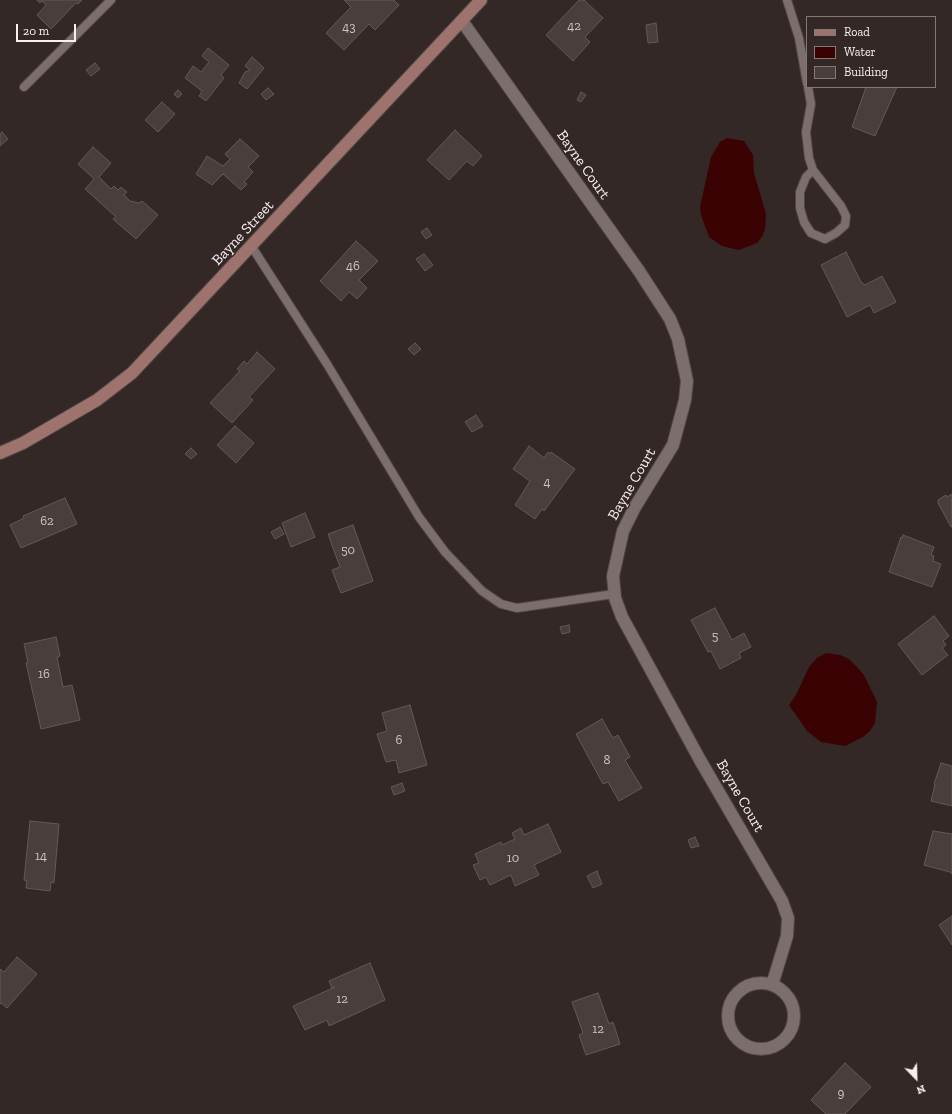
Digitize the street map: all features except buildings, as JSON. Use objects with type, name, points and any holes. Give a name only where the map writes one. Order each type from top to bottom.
[{"type":"street","name":"Bayne Street","points":[[0,453],[23,443],[97,400],[132,373],[252,247],[481,0]]},
{"type":"street","name":"Bayne Court","points":[[462,21],[639,271],[670,320],[678,338],[687,381],[685,400],[673,445],[623,531],[613,576],[614,594],[622,617],[700,760],[782,901],[788,918],[787,936],[772,985]]},
{"type":"street","points":[[760,983],[772,985],[784,991],[792,1002],[794,1022],[789,1034],[779,1044],[767,1049],[754,1049],[741,1043],[732,1032],[728,1020],[729,1008],[738,992],[748,986],[760,983]]},
{"type":"lane","points":[[24,87],[111,0]]},
{"type":"lane","points":[[787,0],[799,38],[806,77]]},
{"type":"lane","points":[[808,88],[811,104],[806,132],[809,158],[813,170],[841,206],[846,216],[845,225],[836,233],[825,239],[811,233],[804,222],[800,208],[800,192],[806,177],[813,170]]},
{"type":"lane","points":[[252,247],[327,364],[419,517],[445,552],[482,591],[501,604],[517,608],[614,594]]},
{"type":"water","points":[[727,138],[744,141],[753,155],[754,173],[766,214],[765,229],[762,237],[757,243],[739,250],[722,246],[709,237],[701,215],[700,207],[711,157],[720,142]]},
{"type":"water","points":[[826,653],[840,655],[849,659],[864,675],[877,702],[875,723],[870,731],[863,737],[845,746],[821,742],[807,731],[789,705],[796,695],[809,667],[817,658]]}]
